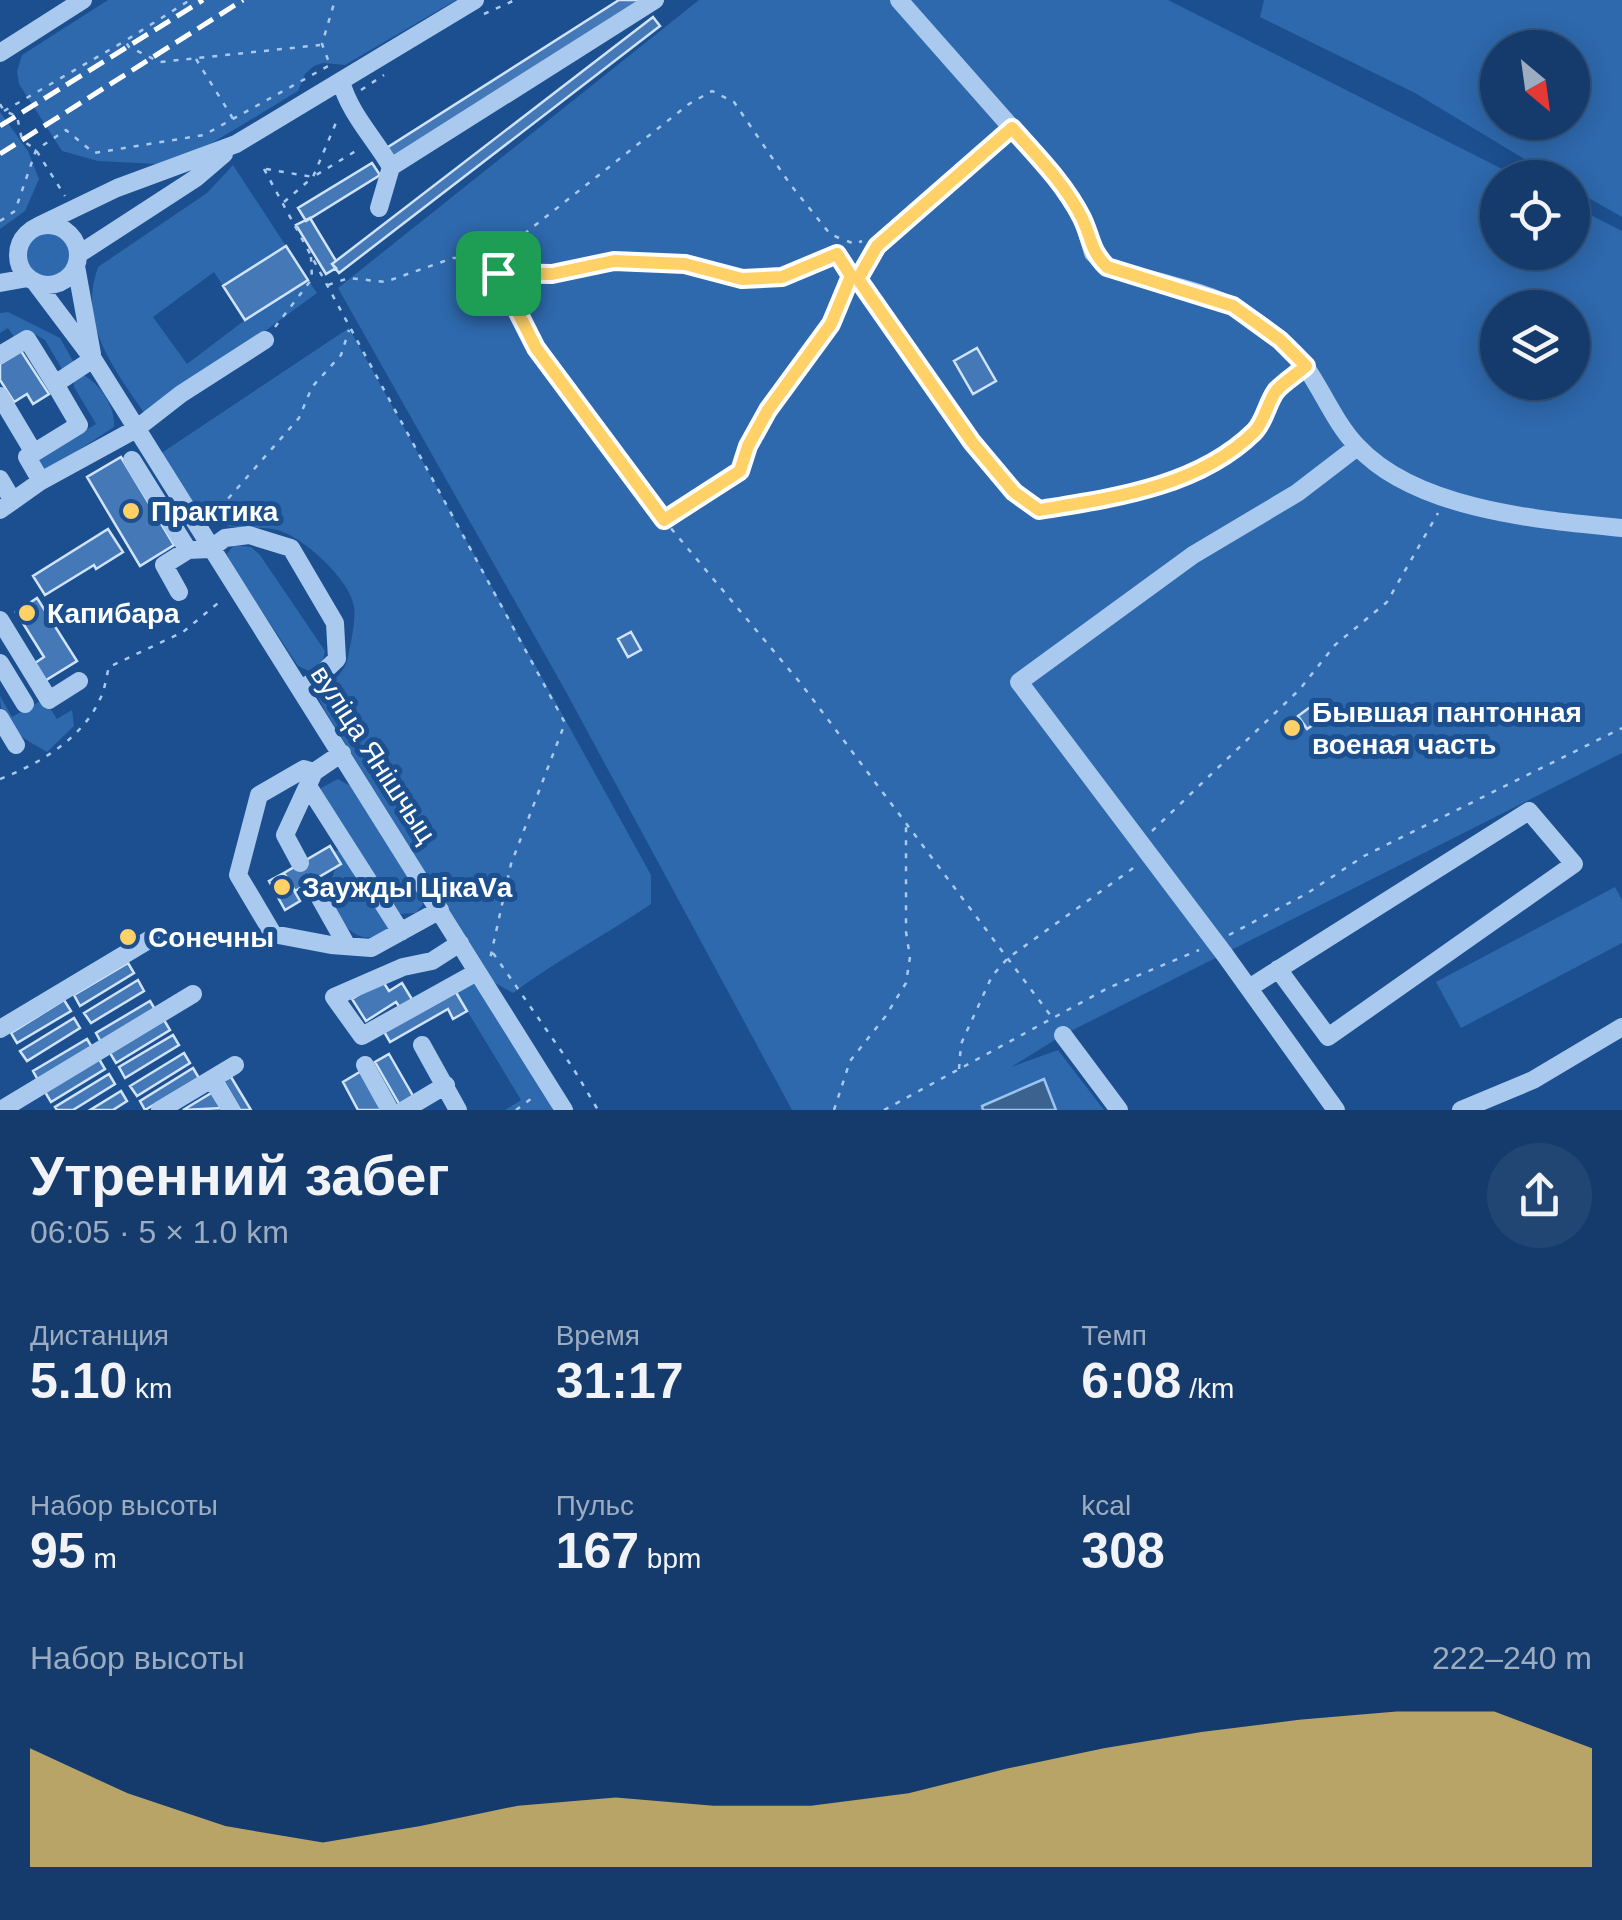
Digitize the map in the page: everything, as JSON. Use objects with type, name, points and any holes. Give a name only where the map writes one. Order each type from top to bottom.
[{"type":"street","points":[[0,53],[83,0]]},
{"type":"street","points":[[379,208],[391,167],[656,0]]},
{"type":"street","points":[[899,0],[1056,179],[1083,220],[1093,253],[1107,267],[1233,306],[1280,340],[1306,366],[1320,394],[1357,447],[1408,484],[1446,498],[1552,521],[1622,528]]},
{"type":"street","points":[[0,257],[38,226],[71,210],[117,188],[236,144],[344,91],[479,7]]},
{"type":"street","points":[[344,91],[391,167]]},
{"type":"street","points":[[837,254],[854,278],[877,246],[1012,128]]},
{"type":"street","points":[[0,283],[32,280],[57,284],[70,275],[77,260],[196,178],[236,144]]},
{"type":"street","points":[[38,226],[62,228],[74,239],[92,360],[54,384]]},
{"type":"street","points":[[20,242],[18,258],[32,280]]},
{"type":"street","name":"вуліца Янішчыц","points":[[32,280],[92,360],[564,1110]]},
{"type":"street","points":[[0,355],[27,339],[79,426],[26,457],[41,481]]},
{"type":"street","points":[[0,478],[6,506],[41,481],[136,429],[181,394],[265,340]]},
{"type":"street","points":[[0,396],[34,452]]},
{"type":"street","points":[[1336,1110],[1019,682],[1192,555],[1297,493],[1357,447]]},
{"type":"street","points":[[132,460],[188,550]]},
{"type":"street","points":[[179,592],[164,565],[188,550],[210,549],[226,538],[249,536],[291,548],[335,623],[338,660],[300,689]]},
{"type":"street","points":[[0,620],[26,649],[48,700],[79,681]]},
{"type":"street","points":[[25,704],[0,663],[26,649]]},
{"type":"street","points":[[0,718],[16,745]]},
{"type":"street","points":[[300,863],[285,835],[311,779],[342,754]]},
{"type":"street","points":[[401,932],[304,769],[259,795],[238,874],[273,934],[371,948],[401,932],[440,910]]},
{"type":"street","points":[[1248,988],[1278,969],[1529,811],[1574,864],[1328,1037],[1278,969]]},
{"type":"street","points":[[311,882],[347,946]]},
{"type":"street","points":[[0,1029],[157,934]]},
{"type":"street","points":[[460,944],[432,961],[403,967],[334,997],[362,1036],[480,976]]},
{"type":"street","points":[[432,961],[448,989]]},
{"type":"street","points":[[1,1110],[193,994]]},
{"type":"street","points":[[1461,1110],[1532,1080],[1622,1027]]},
{"type":"street","points":[[1063,1035],[1119,1110]]},
{"type":"street","points":[[422,1045],[458,1110]]},
{"type":"street","points":[[365,1064],[390,1110]]},
{"type":"street","points":[[160,1110],[235,1065]]},
{"type":"street","points":[[212,1079],[231,1110]]},
{"type":"street","points":[[404,1110],[446,1084]]},
{"type":"path","points":[[4,111],[190,0]]},
{"type":"path","points":[[0,221],[15,212],[36,150],[66,130],[94,153],[204,134],[330,65],[322,44],[336,0]]},
{"type":"path","points":[[479,7],[515,0]]},
{"type":"path","points":[[126,41],[160,62],[322,44]]},
{"type":"path","points":[[195,58],[232,117],[236,144]]},
{"type":"path","points":[[313,177],[344,91],[391,70]]},
{"type":"path","points":[[326,285],[338,279],[385,282],[453,258],[470,258],[498,273],[552,274],[614,261],[685,264],[742,279],[782,277],[837,254],[830,234],[734,102],[712,91],[689,104],[505,248],[498,273],[536,348],[664,520],[802,685],[1063,1035]]},
{"type":"path","points":[[0,104],[4,111],[17,116],[22,140],[36,150],[58,180],[71,210]]},
{"type":"path","points":[[283,203],[313,177],[376,140]]},
{"type":"path","points":[[313,177],[264,169],[565,724],[511,864],[493,952],[480,976]]},
{"type":"path","points":[[830,234],[856,244],[872,235],[865,249]]},
{"type":"path","points":[[265,340],[312,279],[310,256]]},
{"type":"path","points":[[664,520],[740,471],[748,446],[768,410],[831,324],[854,278],[972,442],[1014,492],[1039,510],[1124,497],[1170,482],[1221,457],[1256,430],[1276,392],[1306,366]]},
{"type":"path","points":[[211,519],[299,418],[312,387],[341,356],[349,328]]},
{"type":"path","points":[[958,1070],[961,1044],[992,976],[1008,958],[1132,869],[1140,844],[1300,688],[1335,645],[1387,602],[1446,498]]},
{"type":"path","points":[[0,779],[42,760],[83,724],[101,698],[109,667],[182,632],[228,595]]},
{"type":"path","points":[[884,1110],[1108,988],[1215,943],[1306,894],[1364,856],[1622,728]]},
{"type":"path","points":[[834,1110],[850,1061],[886,1017],[906,983],[910,957],[906,932],[906,822]]},
{"type":"path","points":[[493,952],[598,1110]]},
{"type":"shaded area","points":[[108,0],[456,0],[345,65],[314,66],[305,74],[298,91],[189,157],[156,164],[98,161],[62,151],[19,84],[17,71],[22,55]]},
{"type":"shaded area","points":[[699,0],[1168,0],[1484,160],[1480,160],[1480,270],[1590,270],[1590,215],[1622,231],[1622,753],[1063,1035],[1011,1067],[1058,1050],[1104,1110],[792,1110],[565,690],[338,288]]},
{"type":"shaded area","points":[[1264,0],[1622,0],[1622,217],[1590,199],[1590,160],[1526,160],[1493,140],[1590,140],[1590,30],[1480,30],[1480,132],[1415,93],[1260,17]]},
{"type":"shaded area","points":[[0,112],[28,151],[39,179],[25,211],[0,229]]},
{"type":"shaded area","points":[[233,165],[286,246],[223,286],[214,272],[153,317],[187,364],[245,320],[308,280],[317,293],[147,417],[112,365],[96,328],[92,308],[98,267],[207,193]]},
{"type":"shaded area","points":[[48,229],[66,237],[74,255],[66,273],[48,281],[30,273],[22,255],[30,237]]},
{"type":"shaded area","points":[[8,312],[60,338],[74,363],[62,369],[45,340],[33,333],[16,340],[8,328],[0,333],[0,313]]},
{"type":"shaded area","points":[[349,328],[651,875],[651,904],[513,993],[493,982],[319,699],[347,661],[354,607],[344,584],[310,548],[284,532],[211,521],[190,500],[160,454]]},
{"type":"shaded area","points":[[83,375],[106,397],[114,427],[48,470],[43,469],[37,462],[39,458],[96,424],[74,387]]},
{"type":"shaded area","points":[[234,545],[251,547],[260,555],[325,651],[323,660],[309,671],[298,666],[230,562],[227,554]]},
{"type":"shaded area","points":[[0,696],[12,717],[44,699],[57,719],[72,710],[74,726],[47,752],[9,724]]},
{"type":"shaded area","points":[[338,779],[352,787],[422,897],[423,904],[416,913],[401,914],[394,910],[321,799],[321,788]]},
{"type":"shaded area","points":[[339,850],[393,930],[369,938],[355,934],[337,916],[329,892],[335,868],[340,864],[333,852]]},
{"type":"shaded area","points":[[1615,887],[1622,900],[1622,943],[1461,1028],[1436,982]]},
{"type":"shaded area","points":[[473,982],[482,986],[553,1102],[552,1110],[505,1110],[521,1100],[454,989]]},
{"type":"shaded area","points":[[1044,1079],[1056,1110],[983,1110],[982,1106]]},
{"type":"building","points":[[619,0],[644,0],[392,161],[385,149]]},
{"type":"building","points":[[653,17],[660,26],[339,273],[332,264]]},
{"type":"building","points":[[372,163],[380,175],[306,221],[298,208]]},
{"type":"building","points":[[310,218],[336,261],[332,264],[336,268],[326,274],[296,225]]},
{"type":"building","points":[[286,246],[308,280],[245,320],[223,286]]},
{"type":"building","points":[[977,348],[996,381],[973,394],[954,361]]},
{"type":"building","points":[[21,351],[49,394],[33,404],[27,394],[14,402],[0,380],[0,364]]},
{"type":"building","name":"Практика","points":[[121,457],[174,545],[140,566],[87,477]]},
{"type":"building","points":[[108,529],[123,552],[45,595],[33,576]]},
{"type":"building","points":[[37,598],[77,661],[43,682],[32,665],[44,657],[16,612]]},
{"type":"building","points":[[631,632],[641,650],[628,657],[618,639]]},
{"type":"building","points":[[1317,702],[1326,716],[1307,729],[1298,716]]},
{"type":"building","points":[[330,846],[341,864],[295,891],[284,873]]},
{"type":"building","points":[[284,873],[300,901],[285,910],[269,881]]},
{"type":"building","points":[[128,963],[134,973],[80,1006],[74,995]]},
{"type":"building","points":[[138,980],[144,991],[91,1023],[84,1013]]},
{"type":"building","points":[[382,980],[389,991],[402,983],[413,1001],[401,1009],[396,1002],[366,1021],[352,999]]},
{"type":"building","points":[[454,989],[467,1011],[453,1019],[448,1009],[390,1042],[383,1030]]},
{"type":"building","points":[[64,1000],[71,1011],[17,1043],[11,1033]]},
{"type":"building","points":[[150,1001],[156,1011],[102,1044],[96,1033]]},
{"type":"building","points":[[74,1018],[80,1028],[27,1061],[20,1051]]},
{"type":"building","points":[[164,1020],[170,1030],[116,1063],[110,1053]]},
{"type":"building","points":[[173,1035],[179,1045],[125,1078],[119,1067]]},
{"type":"building","points":[[87,1039],[93,1049],[39,1082],[33,1071]]},
{"type":"building","points":[[184,1053],[190,1063],[137,1096],[130,1086]]},
{"type":"building","points":[[389,1054],[416,1101],[402,1109],[375,1062]]},
{"type":"building","points":[[99,1059],[105,1069],[51,1102],[45,1092]]},
{"type":"building","points":[[193,1068],[199,1078],[145,1110],[140,1101]]},
{"type":"building","points":[[363,1070],[385,1110],[358,1110],[343,1082]]},
{"type":"building","points":[[109,1074],[115,1084],[73,1110],[55,1107]]},
{"type":"building","points":[[231,1077],[251,1110],[240,1110],[223,1081]]},
{"type":"building","points":[[121,1091],[127,1101],[113,1110],[90,1110]]},
{"type":"building","points":[[213,1092],[223,1108],[183,1110]]},
{"type":"railway","points":[[0,126],[203,0]]},
{"type":"railway","points":[[0,154],[243,0]]},
{"type":"place","name":"Практика","points":[[131,511]]},
{"type":"place","name":"Капибара","points":[[27,613]]},
{"type":"place","name":"Бывшая пантонная военая часть","points":[[1292,728]]},
{"type":"place","name":"Заужды ЦікаVа","points":[[282,887]]},
{"type":"place","name":"Сонечны","points":[[128,937]]},
{"type":"route","points":[[498,273],[536,348],[664,520],[740,471],[748,446],[768,410],[831,324],[851,276],[858,279],[877,246],[1012,128],[1056,179],[1083,220],[1093,253],[1107,267],[1233,306],[1280,340],[1306,366],[1276,392],[1256,430],[1221,457],[1170,482],[1124,497],[1039,510],[1014,492],[972,442],[858,279],[851,276],[837,254],[782,277],[742,279],[685,264],[614,261],[552,274],[498,273]]}]
